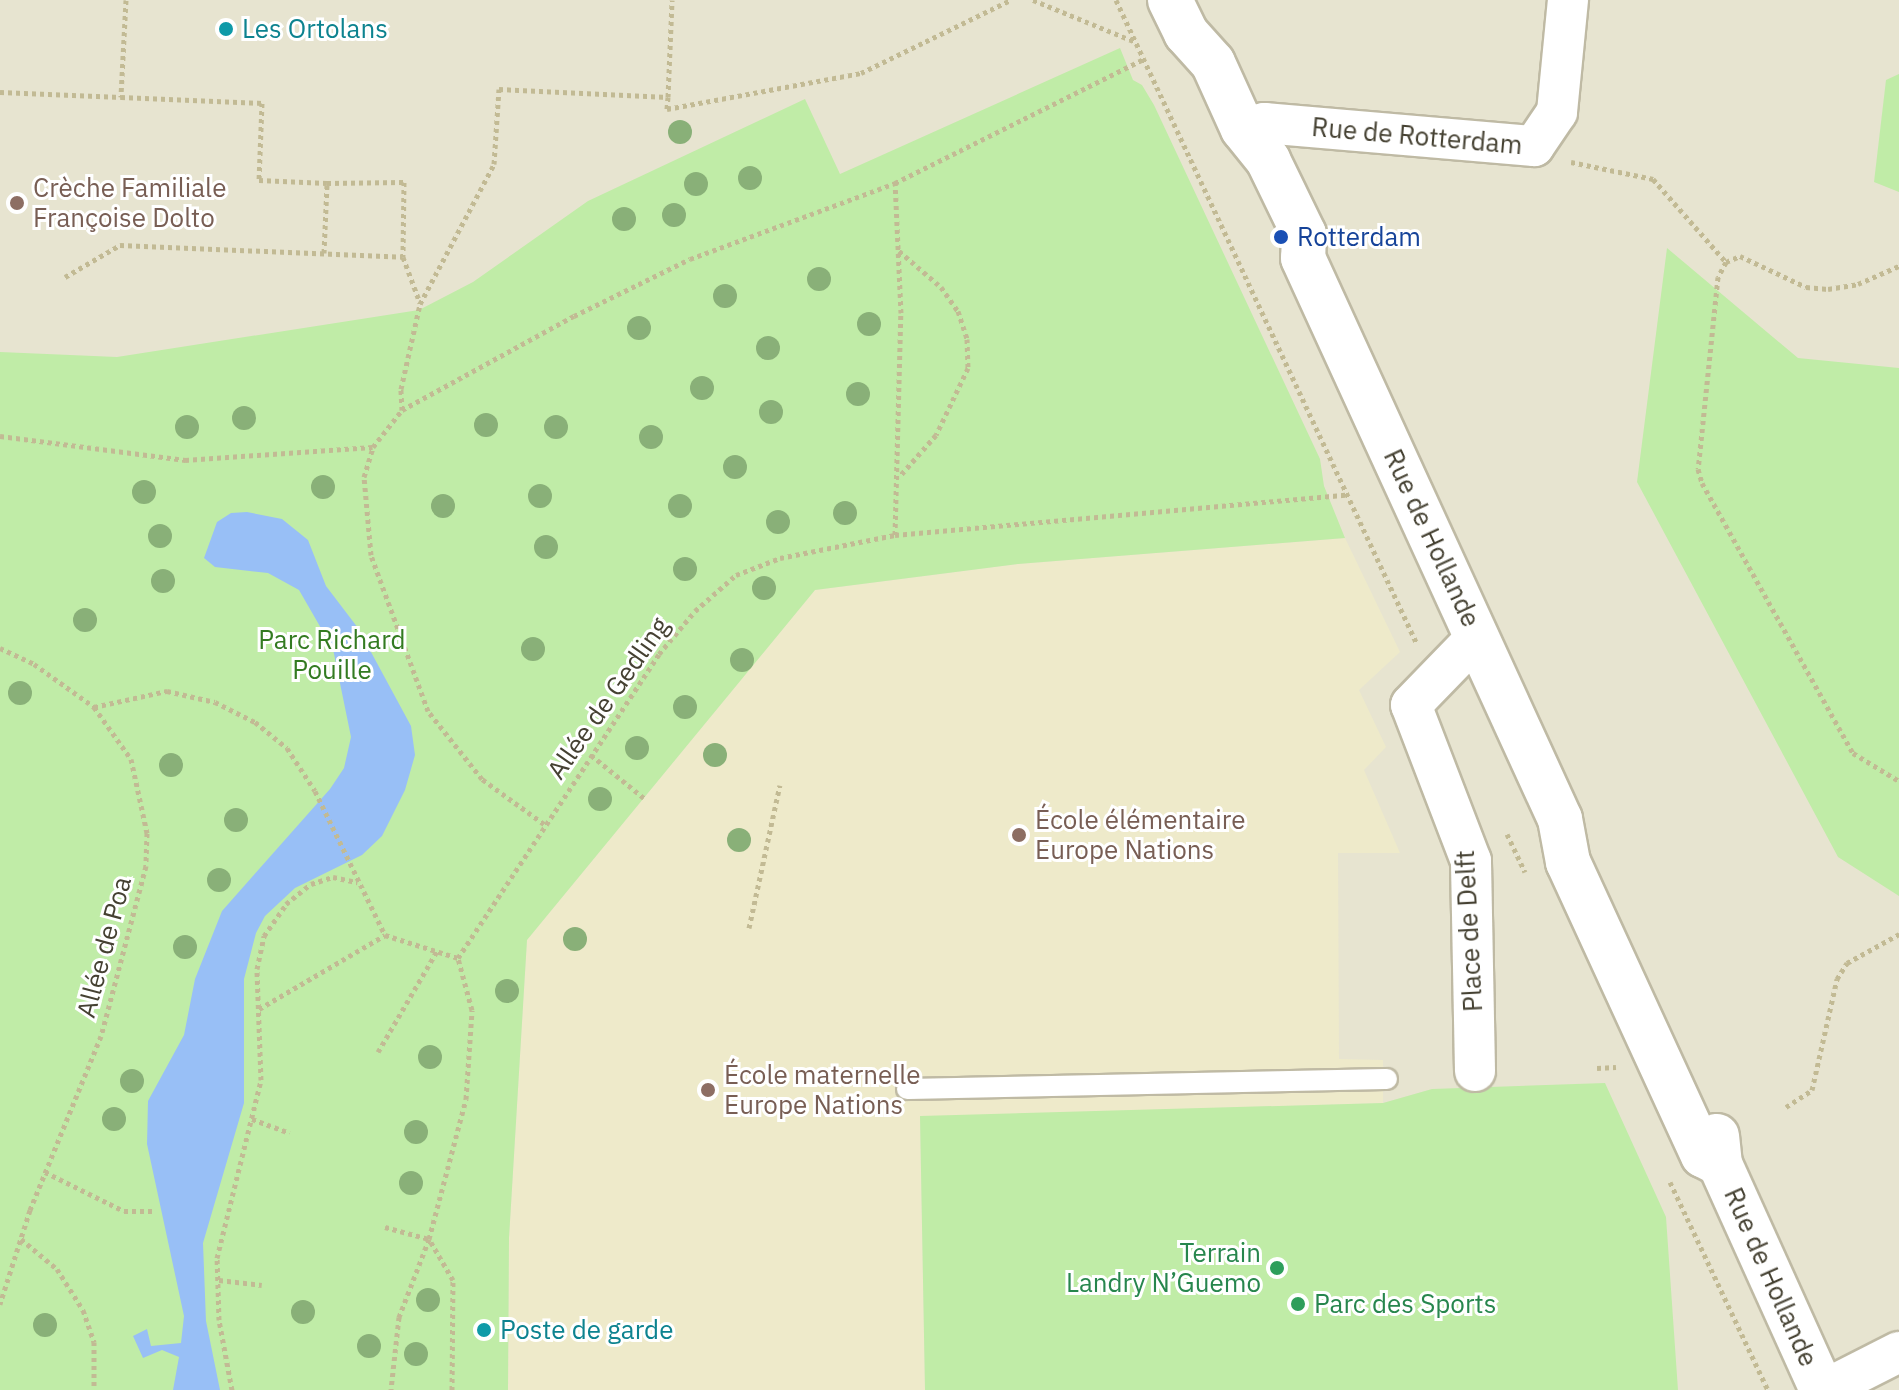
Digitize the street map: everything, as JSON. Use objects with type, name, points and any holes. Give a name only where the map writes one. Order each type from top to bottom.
[{"type":"street","name":"Rue de Hollande","points":[[1170,0],[1186,33],[1213,63]]},
{"type":"street","name":"Rue de Hollande","points":[[1196,0],[1207,24],[1213,63],[1243,129],[1248,166],[1283,242],[1303,258],[1560,819],[1568,862],[1703,1155],[1720,1164],[1823,1390]]},
{"type":"street","name":"Rue de Rotterdam","points":[[1243,129],[1264,123],[1519,148],[1534,146],[1545,137],[1557,112],[1568,0]]},
{"type":"street","name":"Place de Delft","points":[[1475,1071],[1471,861],[1411,705],[1477,637]]},
{"type":"street","points":[[1823,1390],[1899,1352]]},
{"type":"lane","points":[[907,1089],[1387,1079]]},
{"type":"path","points":[[121,97],[126,0]]},
{"type":"path","points":[[672,0],[667,109],[861,73],[1011,0]]},
{"type":"path","points":[[1033,0],[1136,42]]},
{"type":"path","points":[[1116,0],[1408,626]]},
{"type":"path","points":[[545,824],[482,779],[428,711],[371,555],[364,477],[373,447],[402,410],[690,259],[895,183],[1144,59]]},
{"type":"path","points":[[402,410],[401,389],[420,304],[494,164],[499,89],[668,97]]},
{"type":"path","points":[[0,92],[262,103],[259,180],[404,182],[403,257],[420,304]]},
{"type":"path","points":[[1545,137],[1567,161],[1653,179],[1726,262]]},
{"type":"path","points":[[324,253],[327,183]]},
{"type":"path","points":[[895,183],[899,251],[899,477],[895,535]]},
{"type":"path","points":[[65,277],[120,245],[403,257]]},
{"type":"path","points":[[899,251],[941,287],[958,311],[967,339],[968,368],[936,435],[899,477]]},
{"type":"path","points":[[1899,266],[1858,284],[1828,289],[1806,287],[1740,256],[1726,262],[1718,277],[1698,469],[1702,483],[1853,753],[1899,781]]},
{"type":"path","points":[[0,436],[185,460],[373,447]]},
{"type":"path","name":"Allée de Gedling","points":[[458,958],[659,654],[695,611],[736,575],[780,558],[895,535],[1345,495]]},
{"type":"path","name":"Allée de Poa","points":[[0,648],[34,664],[94,707],[131,759],[144,807],[146,866],[101,1036],[45,1172],[0,1304]]},
{"type":"path","points":[[94,707],[167,691],[215,702],[240,712],[287,748],[315,791],[385,935],[458,958],[472,1010],[466,1099],[429,1239],[399,1317],[391,1390]]},
{"type":"path","points":[[591,755],[644,798]]},
{"type":"path","points":[[749,928],[780,785]]},
{"type":"path","points":[[232,1390],[219,1320],[217,1258],[261,1080],[257,969],[264,936],[286,904],[311,884],[333,877],[357,882]]},
{"type":"path","points":[[1786,1107],[1812,1090],[1837,979],[1847,963],[1899,934]]},
{"type":"path","points":[[259,1009],[385,935]]},
{"type":"path","points":[[378,1052],[437,951]]},
{"type":"path","points":[[1597,1068],[1616,1067]]},
{"type":"path","points":[[252,1119],[290,1133]]},
{"type":"path","points":[[45,1172],[124,1211],[156,1211]]},
{"type":"path","points":[[385,1227],[429,1239],[453,1280],[452,1390]]},
{"type":"path","points":[[21,1239],[57,1269],[83,1310],[94,1342],[94,1390]]},
{"type":"path","points":[[219,1280],[262,1285]]},
{"type":"shaded area","points":[[0,0],[1899,0],[1899,1390],[0,1390]]},
{"type":"shaded area","name":"École élémentaire Europe Nations","points":[[1345,538],[1400,652],[1359,690],[1386,747],[1364,770],[1400,853],[1338,853],[1339,1059],[1383,1060],[1383,1103],[920,1117],[925,1390],[508,1390],[509,1238],[527,940],[815,590],[1018,564]]},
{"type":"green space","name":"Parc Richard Pouille","points":[[1120,48],[1133,80],[1142,85],[1154,105],[1320,459],[1324,486],[1345,538],[1018,564],[815,590],[527,940],[509,1238],[508,1390],[0,1390],[0,352],[117,357],[419,310],[473,282],[588,201],[805,99],[840,174]]},
{"type":"green space","points":[[1899,74],[1899,192],[1874,182],[1886,80]]},
{"type":"green space","points":[[1667,248],[1798,358],[1899,368],[1899,896],[1838,857],[1637,482]]},
{"type":"green space","name":"Terrain Landry N’Guemo","points":[[1605,1083],[1666,1217],[1678,1390],[925,1390],[920,1116],[1383,1103],[1432,1089]]},
{"type":"water","points":[[247,512],[282,519],[308,540],[326,586],[358,628],[411,726],[415,755],[405,790],[382,836],[362,855],[295,888],[265,916],[256,933],[244,979],[244,1103],[203,1243],[206,1321],[220,1390],[173,1390],[179,1357],[162,1350],[143,1358],[133,1336],[147,1329],[151,1346],[181,1343],[184,1316],[147,1144],[148,1101],[184,1035],[195,979],[222,911],[330,789],[344,768],[351,737],[333,649],[299,590],[268,573],[215,567],[204,558],[217,522],[231,513]]},
{"type":"place","name":"Les Ortolans","points":[[226,29]]},
{"type":"place","name":"Crèche Familiale Françoise Dolto","points":[[17,203]]},
{"type":"place","name":"Rotterdam","points":[[1281,237]]},
{"type":"place","name":"École élémentaire Europe Nations","points":[[1019,835]]},
{"type":"place","name":"École maternelle Europe Nations","points":[[708,1090]]},
{"type":"place","name":"Terrain Landry N’Guemo","points":[[1277,1268]]},
{"type":"place","name":"Parc des Sports","points":[[1298,1304]]},
{"type":"place","name":"Poste de garde","points":[[484,1330]]}]
